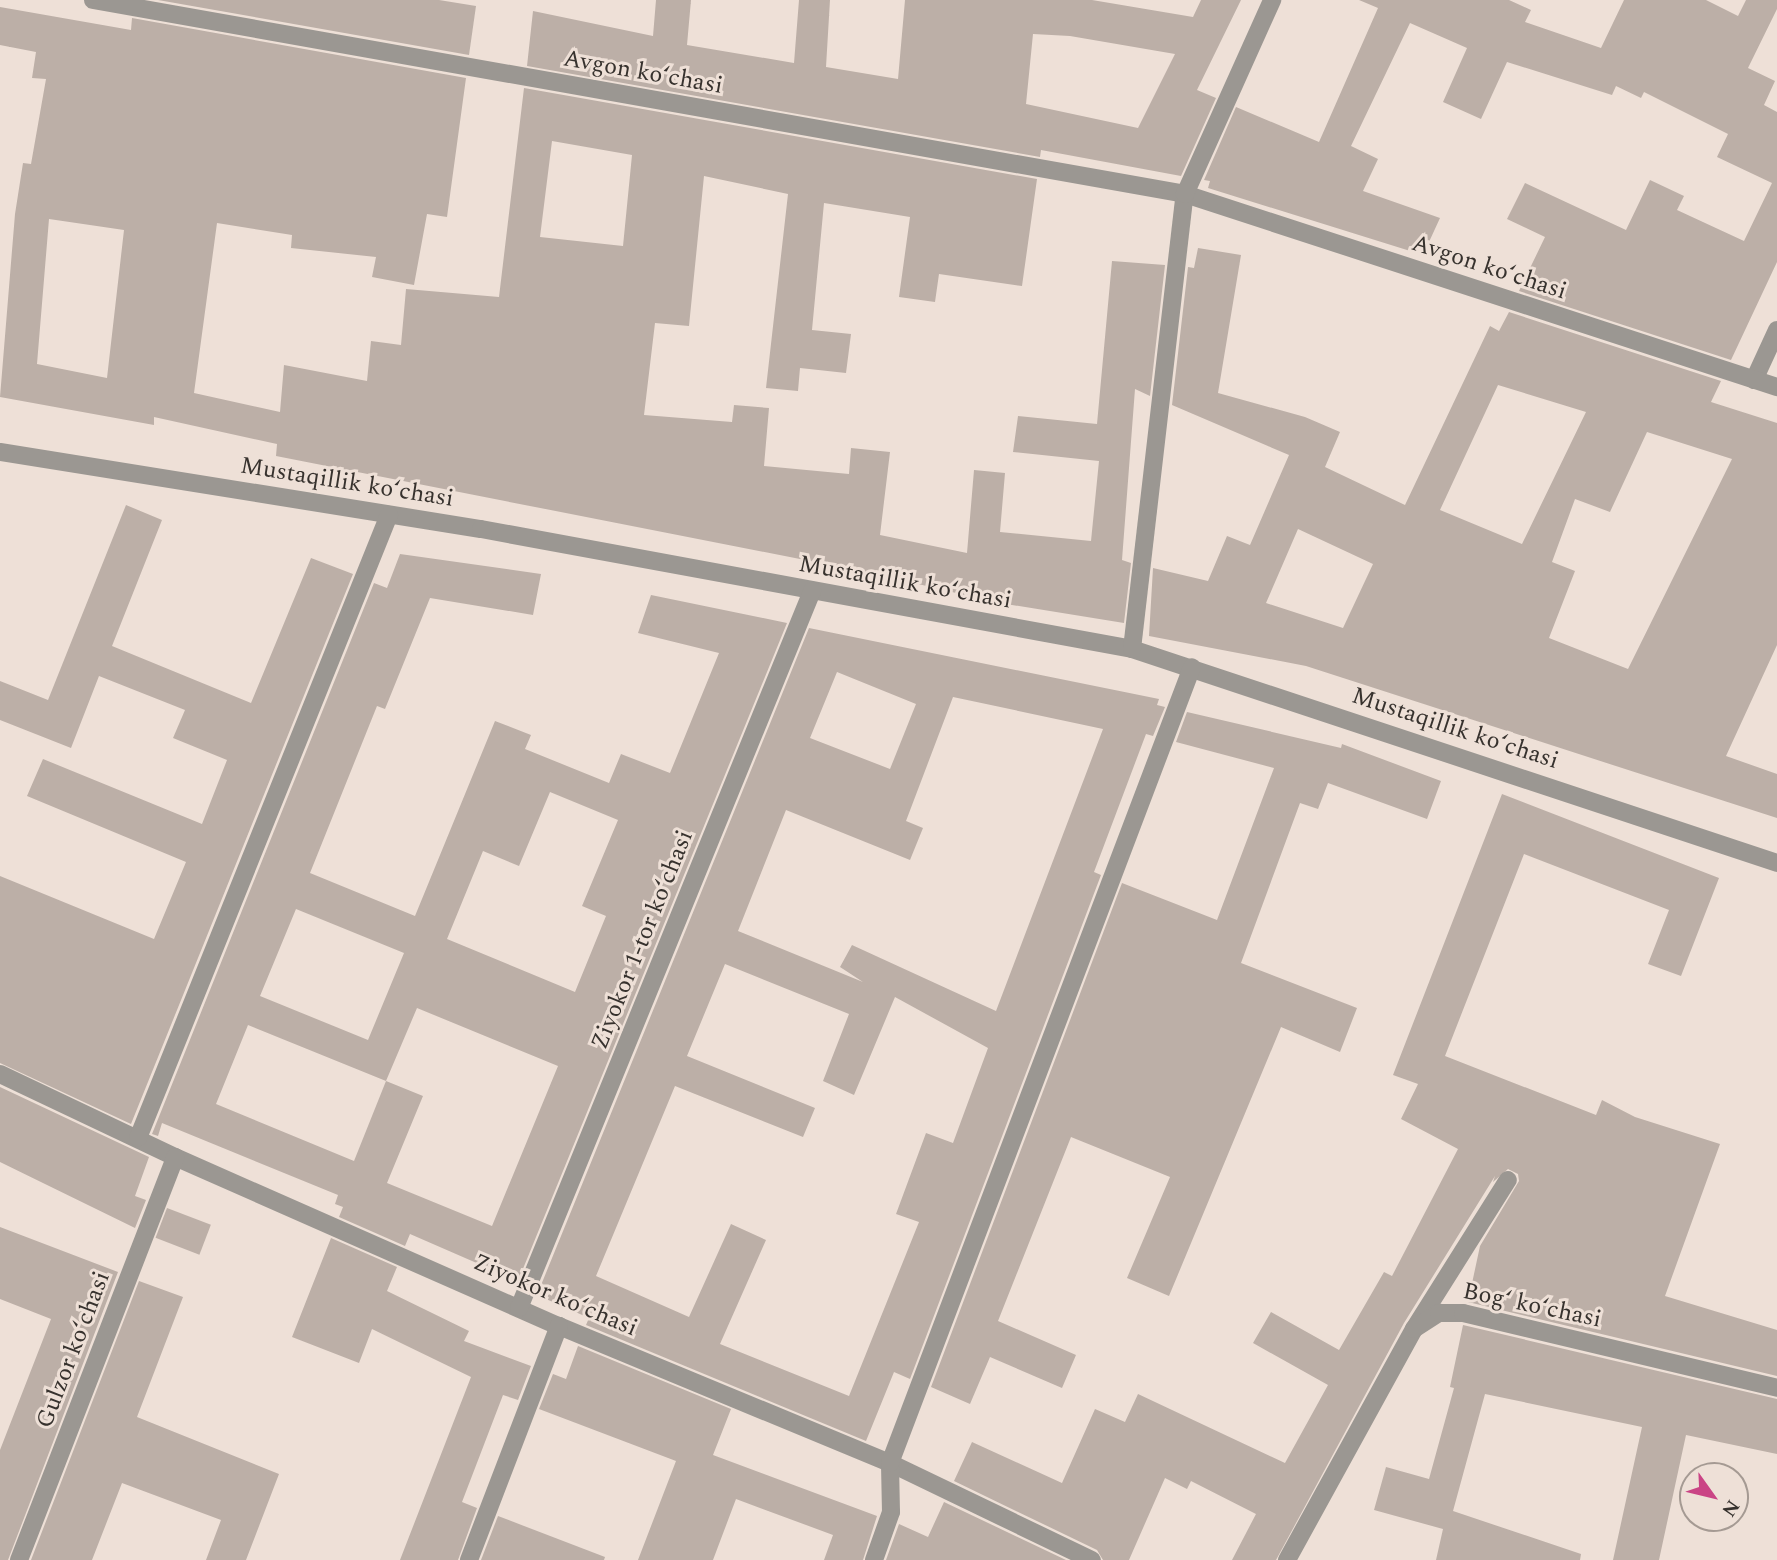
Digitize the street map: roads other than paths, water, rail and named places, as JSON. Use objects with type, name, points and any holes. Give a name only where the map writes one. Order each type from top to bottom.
[{"type":"street","name":"Avgon koʻchasi","points":[[93,0],[1185,194],[1777,387]]},
{"type":"street","points":[[1132,649],[1185,194],[1272,0]]},
{"type":"street","points":[[1754,380],[1777,330]]},
{"type":"street","name":"Mustaqillik koʻchasi","points":[[0,453],[389,515],[1132,649],[1777,863]]},
{"type":"street","points":[[138,1138],[389,515]]},
{"type":"street","name":"Ziyokor 1-tor koʻchasi","points":[[519,1308],[812,591]]},
{"type":"street","points":[[874,1560],[891,1512],[890,1463],[1192,667]]},
{"type":"street","name":"Ziyokor koʻchasi","points":[[0,1074],[175,1157],[559,1326],[890,1463],[1092,1560]]},
{"type":"street","name":"Gulzor koʻchasi","points":[[19,1560],[175,1157]]},
{"type":"street","points":[[1287,1560],[1415,1329],[1508,1180]]},
{"type":"street","name":"Bogʻ koʻchasi","points":[[1415,1329],[1438,1313],[1463,1313],[1777,1388]]},
{"type":"street","points":[[469,1560],[559,1326]]}]
